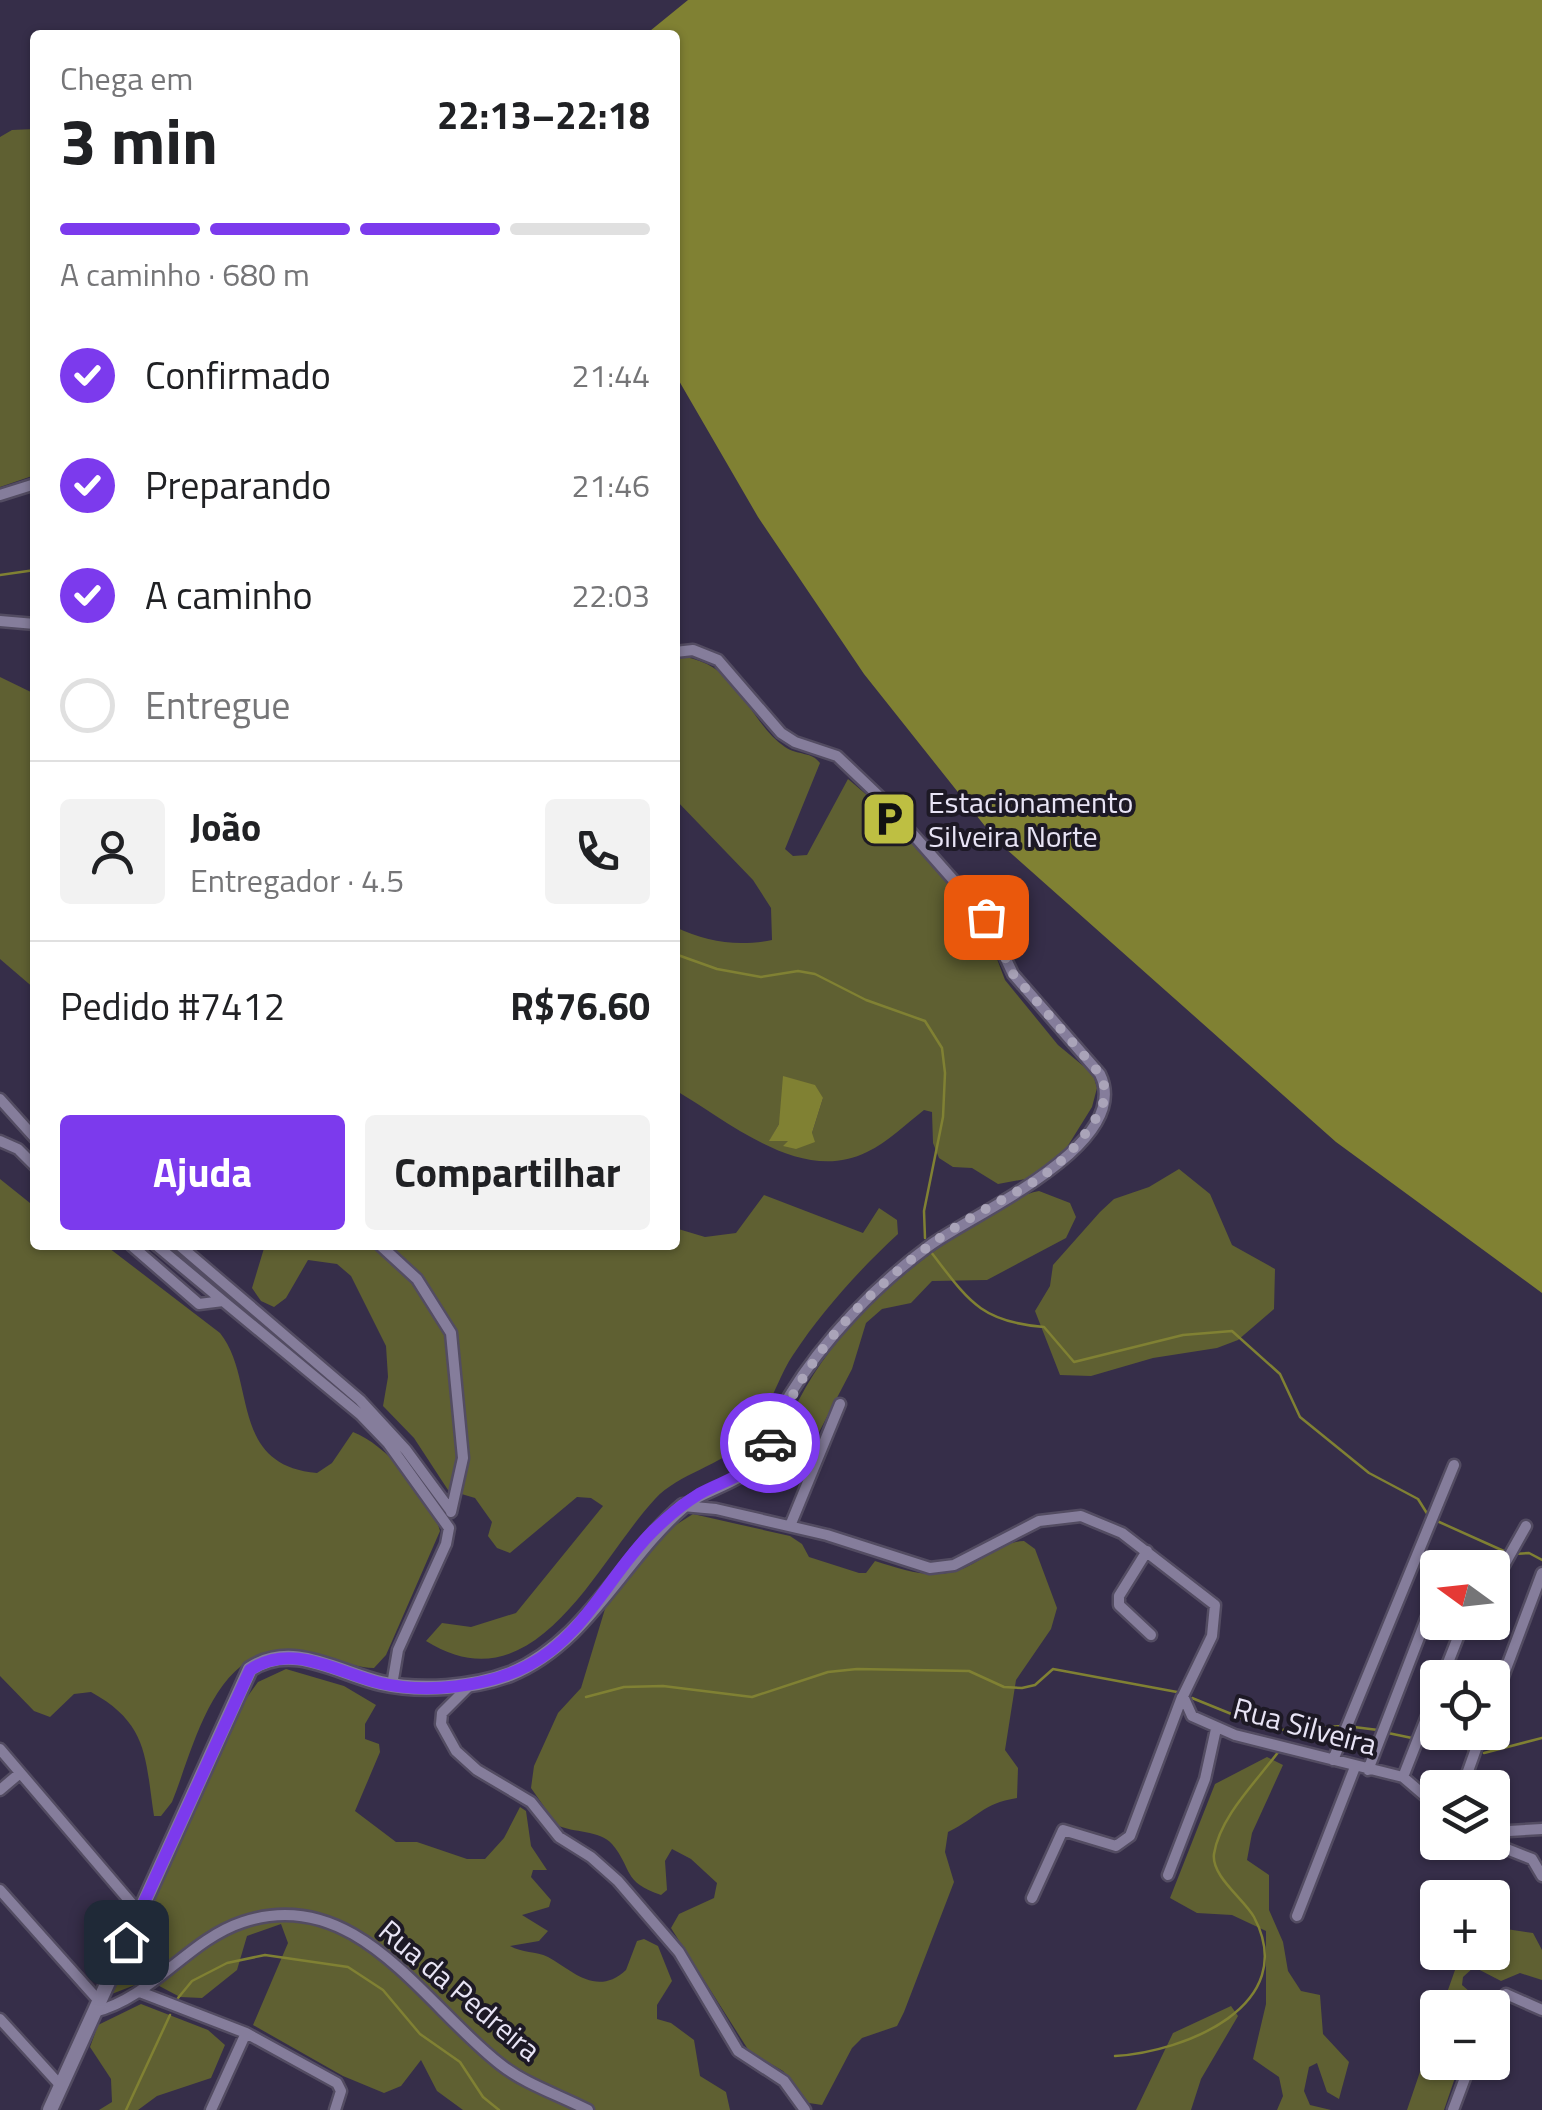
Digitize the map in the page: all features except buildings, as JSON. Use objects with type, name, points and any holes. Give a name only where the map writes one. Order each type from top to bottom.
[{"type":"street","points":[[0,495],[30,486]]},
{"type":"street","points":[[0,621],[30,624]]},
{"type":"street","points":[[50,2110],[250,1670],[261,1662],[288,1657],[392,1685],[472,1683],[510,1674],[552,1649],[595,1608],[651,1533],[683,1506],[741,1476],[761,1460],[798,1381],[865,1300],[928,1246],[1067,1160],[1099,1114],[1106,1094],[1100,1074],[1013,974],[986,917],[880,797],[836,756],[781,733],[718,660],[693,650],[680,651]]},
{"type":"street","points":[[0,1098],[30,1132]]},
{"type":"street","points":[[0,1141],[30,1150]]},
{"type":"street","points":[[18,1149],[30,1161]]},
{"type":"street","points":[[137,1250],[200,1304],[223,1301]]},
{"type":"street","points":[[162,1250],[361,1415],[388,1443],[448,1528]]},
{"type":"street","points":[[185,1250],[360,1400],[406,1450],[451,1511]]},
{"type":"street","points":[[385,1250],[417,1279],[451,1333],[463,1458],[446,1544],[398,1650],[392,1685]]},
{"type":"street","points":[[790,1526],[840,1404]]},
{"type":"street","points":[[1334,1760],[1454,1465]]},
{"type":"street","points":[[683,1506],[855,1542],[930,1568],[954,1565],[1020,1529],[1067,1517],[1108,1526],[1208,1596],[1216,1612],[1212,1636],[1182,1696],[1130,1836],[1116,1846],[1063,1830],[1032,1898]]},
{"type":"street","points":[[1510,1555],[1526,1526]]},
{"type":"street","points":[[1147,1551],[1119,1596],[1119,1605],[1151,1635]]},
{"type":"street","points":[[1509,1660],[1542,1574]]},
{"type":"street","points":[[1368,1770],[1420,1635]]},
{"type":"street","points":[[472,1683],[442,1713],[440,1724],[456,1751],[531,1802],[559,1837],[591,1856],[618,1881],[680,1952],[738,2052],[784,2081],[805,2110]]},
{"type":"street","name":"Rua Silveira","points":[[1182,1696],[1192,1716],[1216,1729],[1403,1777],[1420,1792]]},
{"type":"street","points":[[1168,1875],[1205,1778],[1216,1729]]},
{"type":"street","points":[[1403,1777],[1420,1734]]},
{"type":"street","points":[[0,1749],[139,1912]]},
{"type":"street","points":[[1297,1916],[1355,1767]]},
{"type":"street","points":[[0,1790],[20,1772]]},
{"type":"street","points":[[1510,1831],[1542,1829]]},
{"type":"street","points":[[1510,1850],[1532,1859],[1542,1876]]},
{"type":"street","points":[[0,1890],[96,2006]]},
{"type":"street","name":"Rua da Pedreira","points":[[96,2006],[140,1992],[238,1923],[268,1915],[302,1914],[343,1928],[375,1947],[503,2067],[588,2110]]},
{"type":"street","points":[[140,1992],[246,2034],[337,2083],[341,2090],[335,2110]]},
{"type":"street","points":[[1510,1996],[1542,2010]]},
{"type":"street","points":[[0,2019],[60,2086]]},
{"type":"street","points":[[212,2110],[246,2034]]},
{"type":"street","points":[[1453,2110],[1464,2080]]},
{"type":"shaded area","points":[[688,0],[1542,0],[1542,1293],[1336,1142],[996,840],[864,674],[758,517],[680,383],[680,30],[651,30]]},
{"type":"shaded area","points":[[30,129],[30,477],[0,487],[0,137],[12,130]]},
{"type":"shaded area","points":[[685,657],[719,672],[772,736],[790,750],[820,763],[785,849],[793,856],[807,855],[848,779],[875,802],[881,820],[897,825],[983,922],[1005,980],[1058,1045],[1093,1074],[1097,1088],[1092,1107],[1059,1160],[1031,1178],[998,1184],[972,1168],[953,1167],[939,1158],[933,1143],[932,1112],[924,1110],[867,1152],[842,1160],[817,1161],[767,1145],[680,1093],[680,929],[722,942],[772,940],[771,908],[753,880],[680,804],[680,659]],"holes":[[[823,1098],[812,1133],[770,1140],[779,1124]]]},
{"type":"shaded area","points":[[0,677],[30,692],[30,985],[0,959]]},
{"type":"shaded area","points":[[783,1076],[815,1085],[823,1098],[812,1133],[815,1142],[796,1149],[783,1146],[788,1141],[769,1141],[779,1124]]},
{"type":"shaded area","points":[[1179,1169],[1210,1194],[1232,1245],[1275,1269],[1274,1309],[1238,1340],[1217,1348],[1153,1358],[1091,1376],[1060,1375],[1035,1311],[1050,1286],[1053,1265],[1114,1199],[1149,1187]]},
{"type":"shaded area","points":[[0,1179],[30,1203],[30,1250],[112,1250],[220,1333],[231,1352],[257,1437],[270,1454],[289,1467],[317,1473],[332,1463],[353,1432],[380,1448],[406,1474],[427,1503],[440,1531],[386,1655],[374,1668],[291,1650],[265,1653],[243,1664],[211,1704],[172,1802],[161,1816],[154,1816],[141,1744],[124,1717],[110,1704],[91,1692],[74,1694],[50,1717],[34,1711],[0,1676]]},
{"type":"shaded area","points":[[1039,1191],[1070,1203],[1076,1217],[1066,1238],[987,1280],[932,1281],[911,1303],[882,1309],[866,1323],[852,1369],[805,1459],[793,1466],[783,1461],[778,1451],[792,1414],[833,1346],[859,1316],[888,1288],[951,1240],[1018,1199]]},
{"type":"shaded area","points":[[764,1195],[863,1233],[879,1208],[897,1220],[898,1234],[842,1291],[804,1339],[753,1432],[735,1450],[676,1482],[655,1499],[559,1620],[531,1643],[499,1657],[465,1657],[426,1641],[442,1623],[471,1627],[516,1613],[603,1506],[591,1498],[577,1497],[510,1553],[497,1548],[488,1536],[492,1522],[475,1498],[448,1490],[414,1438],[383,1406],[388,1377],[386,1346],[351,1276],[337,1264],[308,1260],[286,1298],[274,1307],[261,1301],[252,1288],[263,1250],[680,1250],[680,1230],[705,1237],[736,1233]]},
{"type":"shaded area","points":[[693,1514],[790,1536],[802,1544],[809,1557],[859,1573],[866,1573],[875,1561],[913,1572],[949,1573],[1003,1546],[1024,1541],[1035,1549],[1057,1608],[1051,1629],[1016,1680],[1005,1750],[1018,1768],[1017,1798],[988,1807],[948,1832],[945,1852],[954,1882],[904,2012],[897,2026],[862,2038],[852,2048],[822,2105],[809,2103],[783,2071],[749,2051],[671,1928],[679,1914],[714,1898],[717,1883],[691,1859],[672,1849],[665,1861],[667,1890],[661,1895],[649,1890],[634,1880],[607,1839],[557,1825],[531,1788],[534,1766],[558,1713],[581,1688],[608,1599],[649,1542]]},
{"type":"shaded area","points":[[286,1669],[344,1686],[376,1705],[365,1724],[365,1739],[379,1744],[380,1752],[355,1811],[396,1842],[417,1842],[467,1859],[485,1859],[504,1838],[520,1807],[526,1811],[531,1846],[547,1870],[533,1870],[531,1877],[551,1900],[549,1907],[522,1915],[548,1931],[539,1941],[510,1946],[548,1957],[584,1979],[604,1981],[626,1970],[637,1941],[644,1939],[658,1946],[672,1981],[657,2005],[657,2019],[671,2023],[694,2040],[700,2076],[726,2092],[730,2110],[463,2110],[437,2091],[421,2060],[401,2086],[384,2093],[343,2076],[253,2025],[288,1943],[281,1924],[247,1936],[237,1970],[202,1998],[180,1997],[148,1980],[109,1995],[235,1714],[258,1682]]},
{"type":"shaded area","points":[[1267,1757],[1283,1765],[1252,1833],[1247,1860],[1269,1875],[1269,1910],[1283,1942],[1288,1971],[1301,1991],[1320,1995],[1323,2034],[1349,2062],[1339,2099],[1327,2092],[1317,2063],[1309,2067],[1304,2091],[1310,2105],[1331,2110],[1277,2110],[1283,2096],[1279,2077],[1253,2059],[1266,2004],[1266,1931],[1232,1915],[1197,1913],[1170,1898],[1215,1784]]},
{"type":"shaded area","points":[[1510,1930],[1533,1933],[1542,1950],[1542,1980],[1520,1973],[1501,1981],[1480,1970],[1510,1970]]},
{"type":"shaded area","points":[[1455,1970],[1471,1970],[1463,1977],[1462,1985],[1468,1990],[1448,1990]]},
{"type":"shaded area","points":[[141,2004],[208,2030],[225,2045],[211,2078],[157,2096],[138,2110],[99,2110],[112,2102],[111,2079],[90,2047],[98,2025]]},
{"type":"shaded area","points":[[1231,2006],[1238,2016],[1201,2079],[1191,2110],[1136,2110],[1173,2033]]},
{"type":"shaded area","points":[[1420,2072],[1420,2080],[1454,2080],[1444,2110],[1407,2110]]},
{"type":"waterway","points":[[0,575],[30,571]]},
{"type":"waterway","points":[[680,956],[717,969],[761,977],[798,971],[815,974],[866,1000],[925,1021],[942,1048],[945,1073],[943,1117],[924,1211],[925,1238]]},
{"type":"waterway","points":[[931,1252],[977,1306],[1005,1320],[1044,1327],[1074,1362],[1183,1335],[1232,1331],[1280,1374],[1300,1417],[1369,1473],[1418,1499],[1428,1515]]},
{"type":"waterway","points":[[1437,1521],[1502,1550]]},
{"type":"waterway","points":[[1515,1554],[1529,1553],[1542,1560]]},
{"type":"waterway","points":[[586,1697],[624,1687],[663,1686],[752,1697],[828,1672],[857,1669],[969,1671],[1004,1687],[1022,1688],[1035,1685],[1053,1669],[1177,1692]]},
{"type":"waterway","points":[[1192,1698],[1266,1728],[1285,1730]]},
{"type":"waterway","points":[[1295,1730],[1341,1726]]},
{"type":"waterway","points":[[1354,1727],[1378,1730]]},
{"type":"waterway","points":[[1388,1733],[1412,1738]]},
{"type":"waterway","points":[[1484,1753],[1542,1738]]},
{"type":"waterway","points":[[1115,2056],[1143,2053],[1202,2034],[1249,1999],[1262,1976],[1264,1948],[1254,1917],[1223,1879],[1214,1854],[1231,1813],[1279,1751]]},
{"type":"waterway","points":[[178,1998],[192,1981],[227,1963],[265,1955],[348,1967],[383,1990],[420,2034],[460,2062],[483,2097],[499,2110]]},
{"type":"waterway","points":[[126,2110],[170,2015]]},
{"type":"way so far","points":[[770,1443],[784,1404],[798,1381],[865,1300],[928,1246],[968,1219],[1034,1184],[1067,1160],[1105,1100],[1106,1088],[1100,1074],[1013,974],[986,917]]},
{"type":"place","name":"Estacionamento Silveira Norte","points":[[889,819]]},
{"type":"route","points":[[126,1942],[250,1670],[261,1662],[288,1657],[316,1661],[392,1685],[448,1686],[510,1674],[552,1649],[574,1630],[651,1533],[702,1492],[741,1476],[761,1460],[770,1443]]}]
